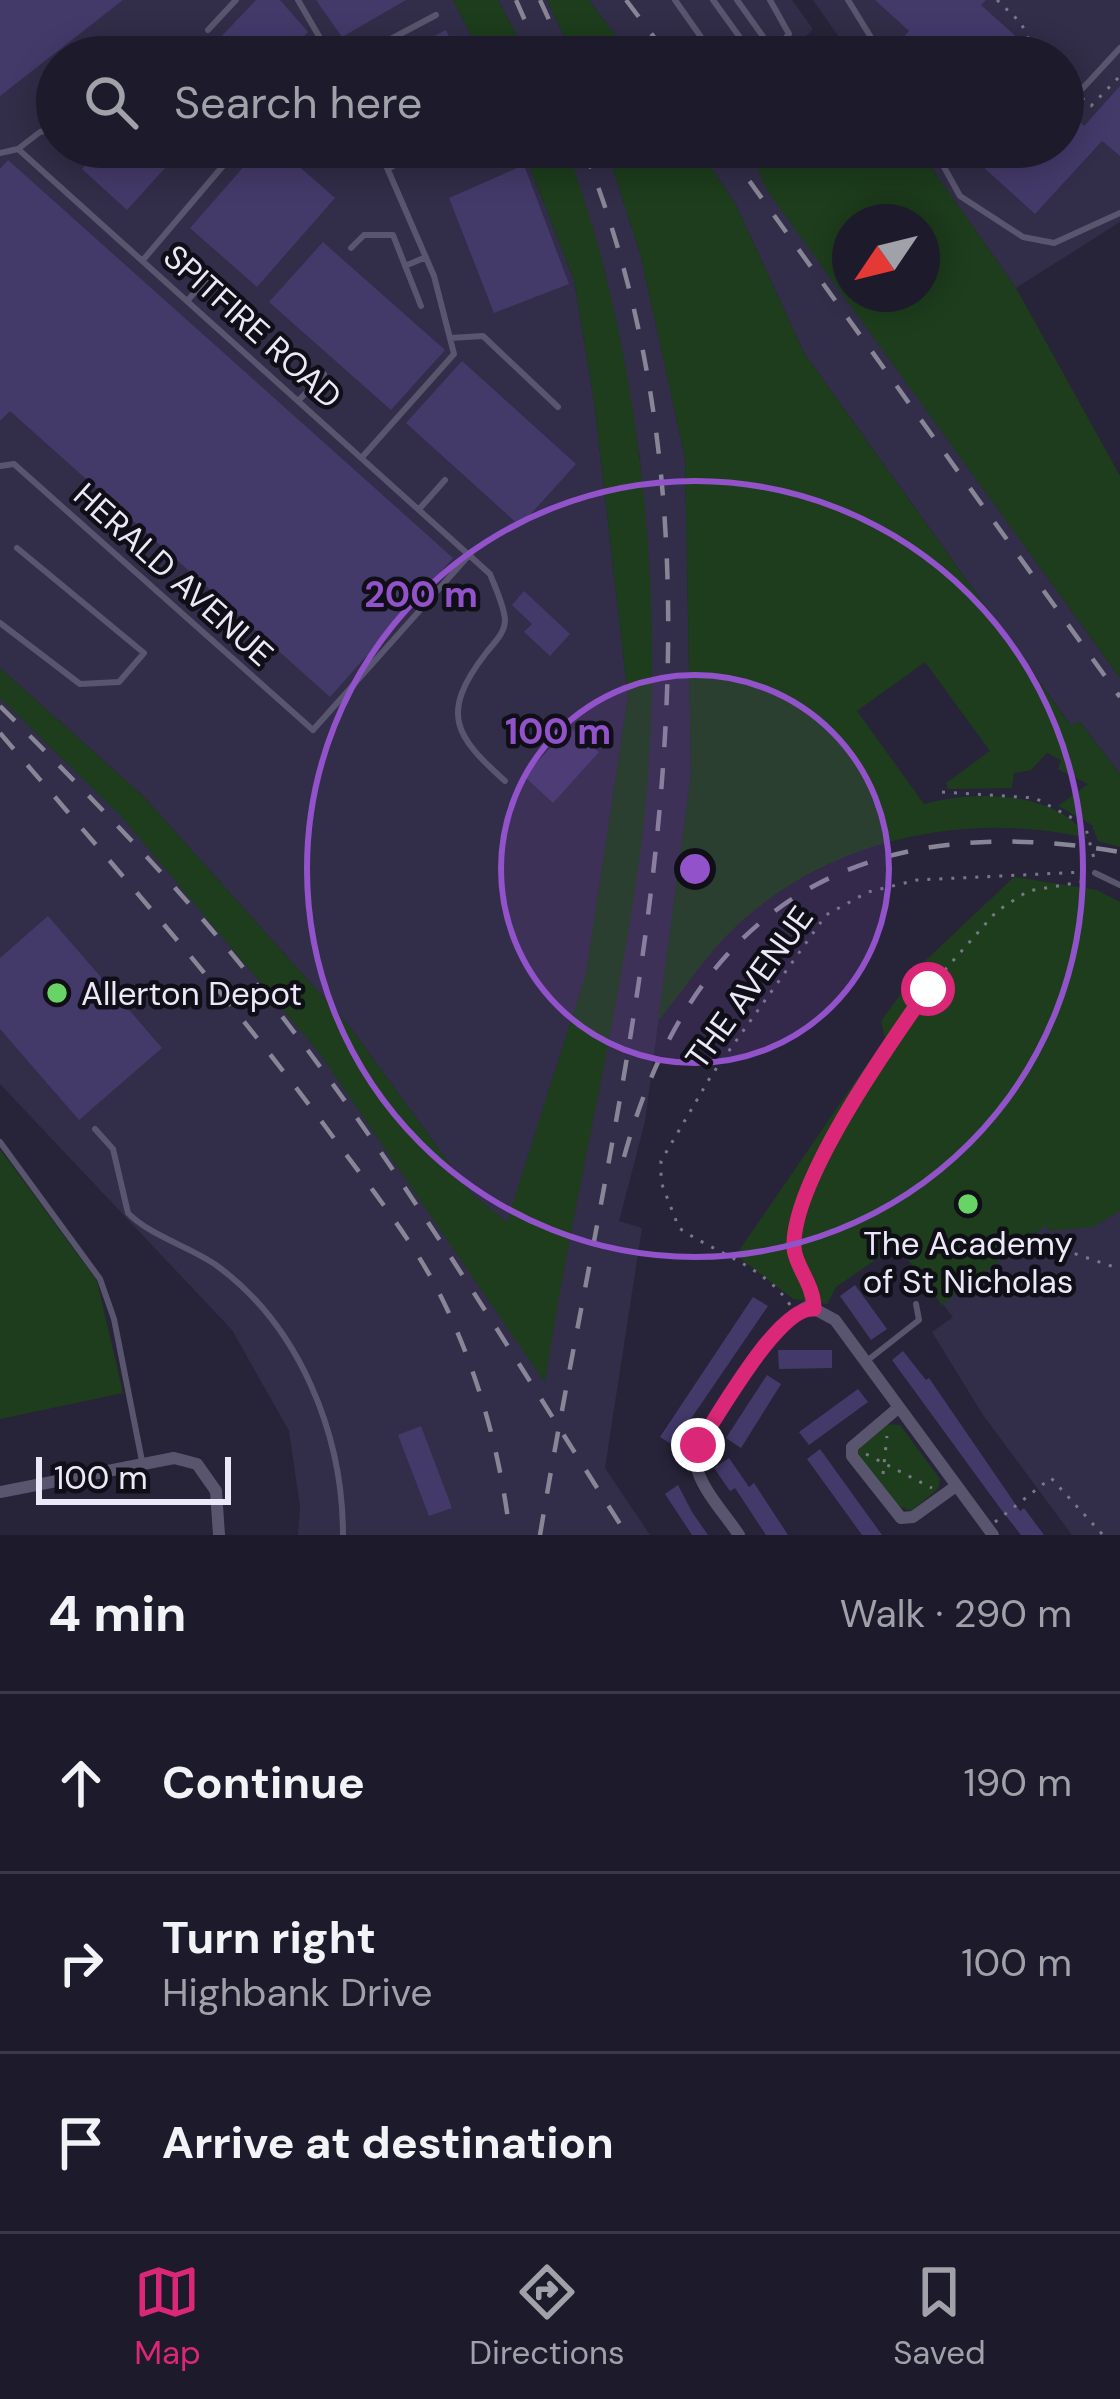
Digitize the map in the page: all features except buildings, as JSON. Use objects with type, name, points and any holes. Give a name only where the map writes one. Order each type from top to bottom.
[{"type":"street","points":[[740,1535],[700,1475],[698,1445],[794,1311],[814,1309],[835,1320],[951,1490],[990,1531]]},
{"type":"street","points":[[894,1411],[852,1447],[852,1456],[901,1518],[913,1516],[951,1490]]},
{"type":"street","points":[[0,1492],[174,1457],[197,1463],[216,1491],[218,1535]]},
{"type":"lane","points":[[208,30],[236,0]]},
{"type":"lane","points":[[298,0],[319,36]]},
{"type":"lane","points":[[675,0],[700,36]]},
{"type":"lane","points":[[713,0],[739,36]]},
{"type":"lane","points":[[737,0],[760,36]]},
{"type":"lane","points":[[770,0],[787,36]]},
{"type":"lane","points":[[848,0],[870,36]]},
{"type":"lane","points":[[396,36],[436,15]]},
{"type":"lane","points":[[1084,87],[1120,48]]},
{"type":"lane","points":[[0,154],[36,135]]},
{"type":"lane","name":"SPITFIRE ROAD","points":[[18,148],[36,164]]},
{"type":"lane","name":"SPITFIRE ROAD","points":[[40,168],[472,552]]},
{"type":"lane","points":[[143,260],[221,168]]},
{"type":"lane","points":[[364,456],[454,353],[426,257],[389,168]]},
{"type":"lane","points":[[945,168],[960,196],[1023,237],[1054,243],[1120,213]]},
{"type":"lane","points":[[350,248],[364,235],[393,235],[422,306]]},
{"type":"lane","points":[[405,266],[426,257]]},
{"type":"lane","points":[[188,300],[211,274]]},
{"type":"lane","points":[[450,338],[483,336],[557,407]]},
{"type":"lane","points":[[300,400],[324,374]]},
{"type":"lane","name":"HERALD AVENUE","points":[[0,466],[14,464],[313,730],[472,552]]},
{"type":"lane","points":[[421,507],[445,480]]},
{"type":"lane","points":[[0,623],[80,684],[118,682],[144,652],[17,548]]},
{"type":"lane","points":[[472,552],[490,574],[505,618],[502,632],[470,679],[458,730],[464,744],[505,781]]},
{"type":"lane","points":[[1095,872],[1120,885]]},
{"type":"lane","points":[[95,1129],[113,1149],[128,1213],[222,1269],[303,1368],[332,1439],[344,1535]]},
{"type":"lane","points":[[0,1142],[100,1279],[114,1319],[142,1465]]},
{"type":"lane","points":[[865,1362],[919,1320],[916,1304]]},
{"type":"path","points":[[997,0],[1021,23],[1027,36]]},
{"type":"path","points":[[942,792],[1035,798],[1072,815],[1090,837],[1095,872]]},
{"type":"path","name":"THE AVENUE","points":[[794,1311],[781,1290],[679,1228],[662,1182],[661,1161],[711,1076],[826,915],[868,892],[917,880],[1095,872]]},
{"type":"path","points":[[814,1309],[809,1278],[794,1249],[797,1206],[887,1047],[928,989],[997,911],[1028,891],[1106,878]]},
{"type":"path","points":[[1052,1246],[1120,1272]]},
{"type":"path","points":[[880,1494],[894,1411]]},
{"type":"path","points":[[852,1447],[951,1490]]},
{"type":"path","points":[[990,1531],[1051,1478],[1103,1535]]},
{"type":"shaded area","points":[[0,0],[453,0],[471,36],[36,36],[36,168],[530,168],[574,280],[594,401],[628,696],[586,974],[507,1223],[471,1193],[349,1026],[144,797],[0,668]]},
{"type":"shaded area","points":[[498,0],[547,0],[564,36],[517,36]]},
{"type":"shaded area","points":[[589,0],[792,0],[813,29],[806,36],[616,36]]},
{"type":"shaded area","points":[[813,0],[1120,0],[1120,222],[1016,288],[932,168],[1084,168],[1084,36],[838,36]]},
{"type":"shaded area","points":[[573,168],[613,168],[641,257],[685,458],[691,773],[645,1122],[619,1221],[642,1228],[605,1468],[650,1535],[298,1535],[300,1507],[289,1431],[232,1330],[0,1084],[0,674],[345,1065],[545,1369],[640,853],[651,660],[640,458],[605,272]]},
{"type":"shaded area","points":[[711,168],[758,168],[767,189],[832,279],[832,312],[856,312],[1120,678],[1120,774],[1080,722],[1072,727],[804,353],[736,205]]},
{"type":"shaded area","name":"The Academy of St Nicholas","points":[[1120,906],[1120,1535],[1072,1535],[983,1415],[932,1332],[953,1317],[896,1245]]},
{"type":"green space","points":[[453,0],[498,0],[517,36],[471,36]]},
{"type":"green space","points":[[547,0],[589,0],[616,36],[564,36]]},
{"type":"green space","points":[[530,168],[573,168],[615,316],[644,497],[652,680],[640,855],[545,1383],[320,1054],[121,816],[0,698],[0,668],[144,797],[349,1026],[471,1193],[507,1222],[586,973],[628,696],[594,401],[574,280]]},
{"type":"green space","points":[[613,168],[711,168],[736,205],[804,353],[1071,726],[1079,721],[1120,774],[1120,847],[1098,841],[1092,825],[1058,806],[1088,784],[1058,769],[1061,760],[1047,753],[1031,770],[1014,773],[1012,788],[948,789],[946,783],[990,751],[925,662],[857,711],[924,804],[989,796],[1035,802],[1074,822],[1088,838],[1041,830],[946,831],[855,853],[771,897],[734,928],[658,1021],[691,773],[685,458],[641,257]]},
{"type":"green space","points":[[758,168],[932,168],[1016,288],[1120,476],[1120,678],[855,312],[940,312],[940,204],[832,204],[832,280],[766,189]]},
{"type":"green space","name":"The Academy of St Nicholas","points":[[1014,877],[1097,890],[1120,902],[1120,1211],[1093,1227],[1049,1231],[1046,1225],[942,1305],[897,1245],[836,1287],[827,1304],[793,1299],[736,1255],[885,1038],[881,1021],[926,960]]},
{"type":"green space","points":[[0,1149],[97,1281],[123,1393],[0,1419]]},
{"type":"green space","points":[[884,1424],[900,1425],[940,1479],[938,1489],[911,1511],[893,1504],[857,1455],[857,1447]]},
{"type":"railway","points":[[516,0],[532,36]]},
{"type":"railway","points":[[540,0],[556,36]]},
{"type":"railway","points":[[626,0],[653,36]]},
{"type":"railway","points":[[540,1535],[634,1015],[657,839],[668,663],[662,489],[636,316],[590,168]]},
{"type":"railway","points":[[740,168],[1120,697]]},
{"type":"railway","points":[[0,706],[180,894],[291,1028],[441,1242],[627,1535]]},
{"type":"railway","points":[[0,733],[247,1025],[410,1242],[449,1312],[473,1374],[500,1470],[510,1535]]},
{"type":"railway","points":[[624,1157],[655,1069],[695,996],[744,937],[803,892],[869,862],[945,845],[1028,842],[1120,852]]},
{"type":"place","name":"Allerton Depot","points":[[57,993]]},
{"type":"place","name":"The Academy of St Nicholas","points":[[968,1204]]},
{"type":"route","points":[[698,1445],[774,1333],[794,1311],[814,1309],[809,1278],[794,1249],[797,1206],[887,1047],[928,989]]}]
